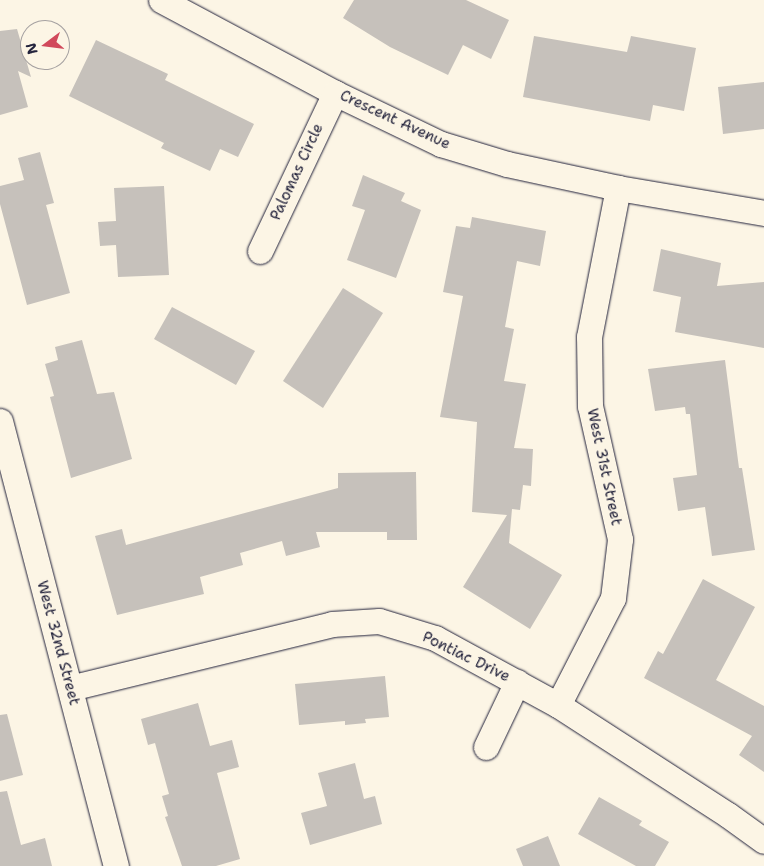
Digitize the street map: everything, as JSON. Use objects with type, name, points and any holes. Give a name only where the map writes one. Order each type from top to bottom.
[{"type":"street","name":"Crescent Avenue","points":[[161,0],[335,93],[441,144],[507,164],[618,188],[764,213]]},
{"type":"street","name":"Palomas Circle","points":[[260,251],[335,93]]},
{"type":"street","name":"West 31st Street","points":[[558,705],[613,598],[620,539],[590,406],[589,337],[618,188]]},
{"type":"street","name":"West 32nd Street","points":[[0,420],[116,866]]},
{"type":"street","name":"Pontiac Drive","points":[[70,688],[332,624],[379,621],[434,638],[558,705],[728,815],[764,841]]},
{"type":"street","points":[[486,747],[517,682]]},
{"type":"building","points":[[354,0],[466,0],[509,20],[491,59],[463,45],[448,75],[390,47],[343,18]]},
{"type":"building","points":[[17,29],[20,39],[20,70],[29,70],[31,77],[18,71],[28,107],[0,115],[0,31]]},
{"type":"building","points":[[534,36],[627,52],[631,36],[696,48],[684,111],[653,105],[650,121],[523,97]]},
{"type":"building","points":[[96,40],[168,74],[165,80],[254,124],[238,157],[220,149],[210,171],[161,148],[164,143],[69,96]]},
{"type":"building","points":[[764,82],[764,129],[723,134],[718,87]]},
{"type":"building","points":[[40,152],[54,203],[46,205],[70,293],[27,305],[0,204],[0,186],[24,180],[18,158]]},
{"type":"building","points":[[363,175],[405,193],[401,201],[421,210],[396,278],[347,260],[365,210],[352,206]]},
{"type":"building","points":[[164,186],[169,275],[118,277],[116,245],[100,246],[98,222],[116,221],[114,188]]},
{"type":"building","points":[[472,217],[546,231],[540,266],[517,261],[505,327],[514,329],[504,381],[526,384],[514,448],[533,449],[531,486],[523,485],[520,510],[512,509],[509,543],[562,575],[530,629],[463,587],[507,515],[472,512],[477,422],[440,417],[463,296],[443,292],[456,226],[470,228]]},
{"type":"building","points":[[661,249],[721,263],[717,286],[764,282],[764,348],[675,332],[681,297],[653,291]]},
{"type":"building","points":[[343,288],[383,313],[323,408],[283,381]]},
{"type":"building","points":[[172,307],[255,351],[236,385],[154,339]]},
{"type":"building","points":[[82,340],[97,394],[114,392],[132,459],[71,478],[50,397],[54,396],[45,364],[58,360],[55,347]]},
{"type":"building","points":[[725,360],[739,468],[742,468],[755,550],[712,556],[705,507],[678,511],[673,478],[697,475],[690,414],[686,414],[685,407],[655,411],[648,369]]},
{"type":"building","points":[[416,472],[417,540],[387,540],[387,532],[316,532],[320,547],[286,556],[282,541],[240,553],[243,565],[200,577],[204,594],[117,615],[95,536],[122,529],[126,545],[338,488],[338,473]]},
{"type":"building","points":[[703,579],[755,607],[716,680],[764,706],[764,772],[739,755],[752,736],[644,678],[658,651],[663,654]]},
{"type":"building","points":[[385,676],[389,717],[365,719],[366,723],[345,725],[345,721],[299,725],[295,684]]},
{"type":"building","points":[[198,703],[210,746],[232,740],[239,767],[217,773],[240,859],[216,866],[182,866],[165,817],[168,816],[162,796],[169,794],[155,743],[148,745],[141,719]]},
{"type":"building","points":[[7,714],[23,775],[0,781],[0,715]]},
{"type":"building","points":[[355,763],[364,799],[375,796],[382,824],[310,845],[301,813],[327,806],[318,773]]},
{"type":"building","points":[[7,791],[21,845],[45,838],[52,866],[0,866],[0,792]]},
{"type":"building","points":[[599,797],[642,821],[639,825],[669,842],[655,866],[636,866],[578,834]]},
{"type":"building","points":[[548,836],[560,866],[523,866],[516,849]]}]
